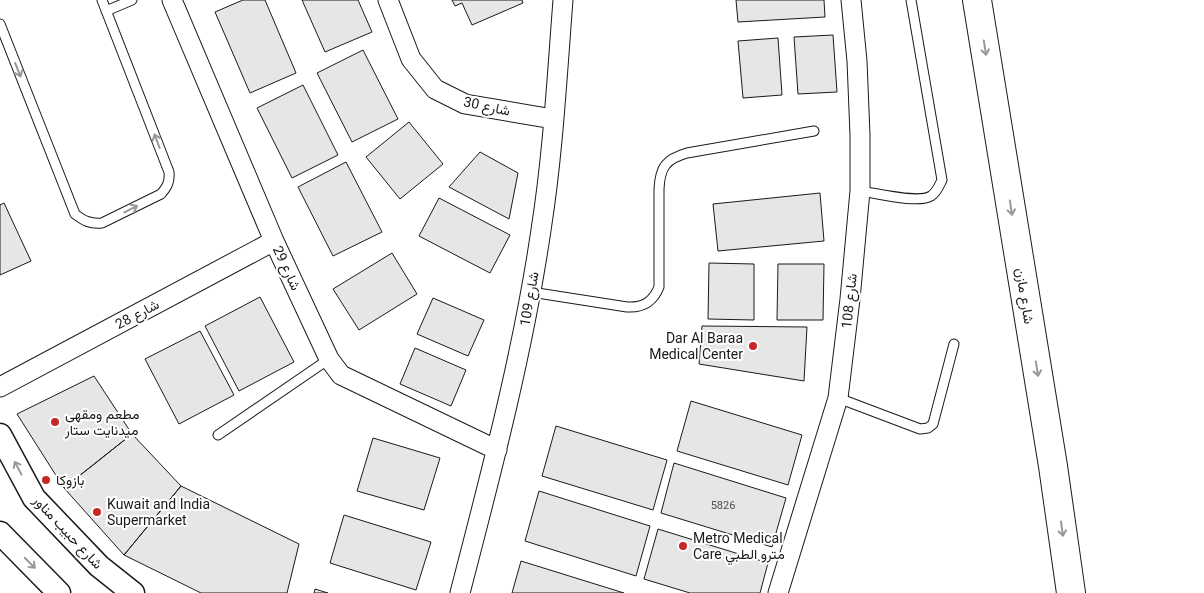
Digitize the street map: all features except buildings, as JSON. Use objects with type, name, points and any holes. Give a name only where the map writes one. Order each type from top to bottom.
[{"type":"main road","name":"شارع مازن","points":[[977,0],[1053,466],[1071,593]]},
{"type":"street","name":"شارع 29","points":[[172,0],[274,240],[329,359],[341,375],[496,450]]},
{"type":"street","name":"شارع 30","points":[[388,0],[412,59],[435,89],[465,104],[553,119]]},
{"type":"street","name":"شارع 109","points":[[460,593],[496,450],[531,292],[546,196],[564,0]]},
{"type":"street","name":"شارع 108","points":[[778,593],[838,398],[860,191],[858,70],[851,0]]},
{"type":"street","name":"شارع 28","points":[[0,387],[274,240]]},
{"type":"street","name":"شارع حبيب مناور","points":[[0,434],[34,498],[99,566],[133,593]]},
{"type":"street","points":[[0,533],[59,593]]},
{"type":"lane","points":[[0,24],[75,214],[84,221],[93,224],[102,223],[161,194],[167,187],[170,179],[169,172],[102,0]]},
{"type":"lane","points":[[106,11],[132,0]]},
{"type":"lane","points":[[860,191],[917,199],[930,197],[938,190],[942,180],[911,0]]},
{"type":"lane","points":[[531,292],[627,307],[643,306],[656,295],[659,287],[659,189],[660,176],[665,165],[675,157],[687,153],[814,131]]},
{"type":"lane","points":[[838,398],[920,429],[928,428],[933,424],[954,344]]},
{"type":"lane","points":[[218,435],[329,359]]},
{"type":"place","name":"Dar Al Baraa Medical Center","points":[[753,346]]},
{"type":"place","name":"مطعم ومقهى ميدنايت ستار","points":[[55,422]]},
{"type":"place","name":"بازوكا","points":[[46,480]]},
{"type":"place","name":"Kuwait and India Supermarket","points":[[97,512]]},
{"type":"place","name":"Metro Medical Care مترو الطبي","points":[[683,546]]}]
